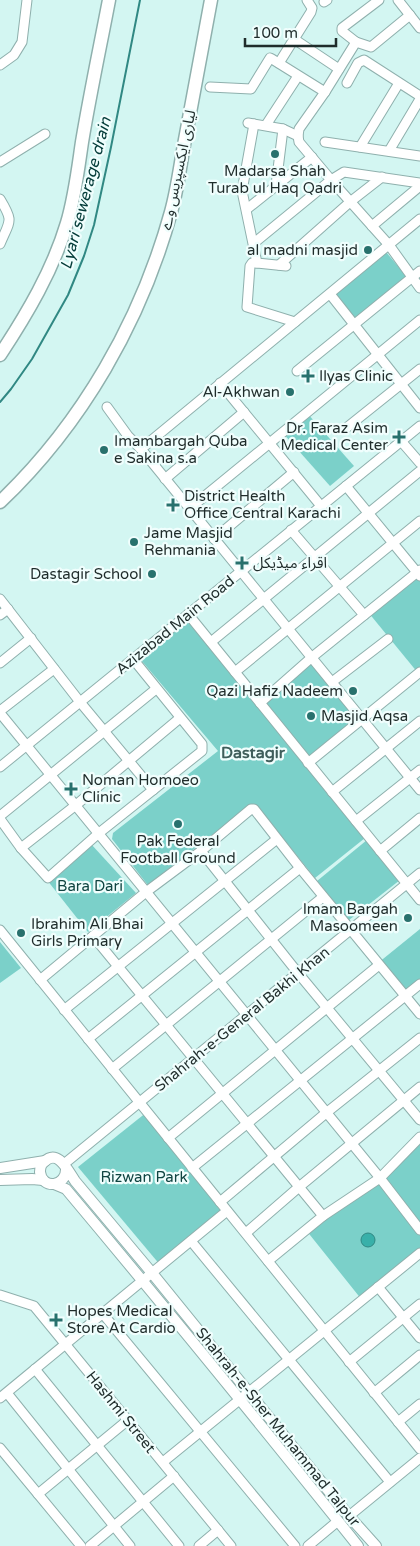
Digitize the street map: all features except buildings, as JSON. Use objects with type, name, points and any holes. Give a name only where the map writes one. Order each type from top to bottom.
[{"type":"highway","points":[[0,355],[43,281],[66,225],[76,188],[82,142],[109,0]]},
{"type":"highway","name":"لیاری ایکسپریس وے","points":[[0,502],[20,483],[80,410],[121,342],[146,287],[172,212],[211,0]]},
{"type":"main road","points":[[0,1168],[45,1161],[49,1158],[57,1158],[65,1166],[65,1177],[54,1184],[43,1180],[0,1180]]},
{"type":"main road","points":[[43,1180],[40,1168],[45,1161]]},
{"type":"main road","name":"Shahrah-e-Sher Muhammad Talpur","points":[[65,1166],[349,1516],[376,1546]]},
{"type":"main road","name":"Shahrah-e-Sher Muhammad Talpur","points":[[54,1184],[66,1189],[143,1280],[305,1478],[358,1546]]},
{"type":"street","points":[[2,60],[14,55],[22,42],[27,5],[19,0]]},
{"type":"street","points":[[279,64],[311,12],[312,8],[307,0]]},
{"type":"street","points":[[379,0],[342,28],[342,31],[356,42],[372,47],[410,15]]},
{"type":"street","points":[[398,0],[420,28]]},
{"type":"street","points":[[294,39],[339,68]]},
{"type":"street","points":[[356,42],[300,130],[299,142],[350,202],[390,244],[420,288]]},
{"type":"street","points":[[210,88],[251,89],[270,58],[325,92]]},
{"type":"street","points":[[347,83],[358,64],[364,60],[420,98],[389,151]]},
{"type":"street","points":[[266,125],[298,76]]},
{"type":"street","points":[[360,147],[398,83]]},
{"type":"street","points":[[257,262],[242,190],[251,123],[284,129],[298,136]]},
{"type":"street","points":[[276,185],[284,129]]},
{"type":"street","points":[[0,162],[45,134]]},
{"type":"street","points":[[325,142],[420,156]]},
{"type":"street","points":[[247,209],[312,157]]},
{"type":"street","points":[[254,243],[342,173],[348,172],[420,184]]},
{"type":"street","points":[[296,322],[247,307],[250,266],[252,263],[257,262],[282,266],[350,202],[382,177]]},
{"type":"street","points":[[372,226],[420,184]]},
{"type":"street","points":[[0,199],[5,215],[10,221],[0,244]]},
{"type":"street","points":[[141,449],[420,220]]},
{"type":"street","points":[[297,371],[420,271]]},
{"type":"street","points":[[330,294],[420,408]]},
{"type":"street","points":[[189,508],[420,320]]},
{"type":"street","points":[[345,429],[420,369]]},
{"type":"street","points":[[220,383],[321,506]]},
{"type":"street","points":[[107,407],[128,436],[166,479],[420,790]]},
{"type":"street","points":[[166,479],[244,412]]},
{"type":"street","name":"Azizabad Main Road","points":[[0,767],[420,426]]},
{"type":"street","points":[[401,441],[420,463]]},
{"type":"street","points":[[214,539],[294,472]]},
{"type":"street","points":[[211,642],[420,472]]},
{"type":"street","points":[[260,703],[311,658],[419,573],[346,486]]},
{"type":"street","points":[[235,672],[420,521]]},
{"type":"street","points":[[292,530],[364,615]]},
{"type":"street","points":[[0,598],[80,702],[153,790]]},
{"type":"street","points":[[0,615],[8,608]]},
{"type":"street","points":[[188,614],[420,900]]},
{"type":"street","points":[[0,663],[31,638]]},
{"type":"street","points":[[332,682],[388,639]]},
{"type":"street","points":[[133,659],[202,744],[202,751],[48,878],[21,848],[0,818],[103,730],[156,688]]},
{"type":"street","points":[[54,669],[0,712],[380,1178],[420,1230]]},
{"type":"street","points":[[308,762],[419,675]]},
{"type":"street","points":[[21,848],[76,805],[180,718]]},
{"type":"street","points":[[332,792],[420,721]]},
{"type":"street","points":[[356,821],[420,770]]},
{"type":"street","points":[[40,980],[146,892],[201,851],[252,808],[420,1014]]},
{"type":"street","points":[[380,851],[420,818]]},
{"type":"street","points":[[64,1010],[277,839]]},
{"type":"street","points":[[201,851],[326,1008],[420,1120]]},
{"type":"street","points":[[88,1039],[300,868]]},
{"type":"street","name":"Shahrah-e-General Bakhi Khan","points":[[65,1166],[139,1102],[420,873]]},
{"type":"street","points":[[112,1069],[324,897]]},
{"type":"street","points":[[0,930],[420,1450]]},
{"type":"street","points":[[93,936],[323,1216]]},
{"type":"street","points":[[168,1138],[379,965]]},
{"type":"street","points":[[192,1168],[420,984]]},
{"type":"street","points":[[220,1202],[326,1113],[420,1038]]},
{"type":"street","points":[[246,1233],[299,1186],[420,1087]]},
{"type":"street","points":[[268,1261],[323,1216],[380,1178],[420,1137]]},
{"type":"street","points":[[130,1546],[68,1469],[3,1395],[228,1211]]},
{"type":"street","points":[[191,1241],[287,1360],[390,1482]]},
{"type":"street","points":[[163,1462],[420,1253]]},
{"type":"street","points":[[378,1287],[420,1338]]},
{"type":"street","name":"Hashmi Street","points":[[0,1295],[34,1306],[231,1546]]},
{"type":"street","points":[[349,1362],[420,1304]]},
{"type":"street","points":[[103,1314],[295,1546]]},
{"type":"street","points":[[374,1392],[420,1354]]},
{"type":"street","points":[[35,1369],[179,1546]]},
{"type":"street","points":[[398,1422],[420,1404]]},
{"type":"street","points":[[38,1494],[128,1420]]},
{"type":"street","points":[[0,1448],[81,1546]]},
{"type":"street","points":[[349,1516],[420,1458]]},
{"type":"street","points":[[90,1546],[174,1476]]},
{"type":"street","points":[[308,1546],[338,1521]]},
{"type":"street","points":[[199,1546],[218,1530]]},
{"type":"green space","points":[[386,252],[407,277],[355,320],[335,294]]},
{"type":"green space","points":[[307,413],[354,466],[330,486],[282,432]]},
{"type":"green space","points":[[420,570],[420,671],[418,673],[368,612]]},
{"type":"green space","points":[[189,620],[365,838],[315,878],[257,806],[252,804],[149,884],[147,884],[112,839],[113,833],[218,751],[141,660]]},
{"type":"green space","points":[[311,658],[362,719],[308,763],[260,703]]},
{"type":"green space","points":[[367,840],[400,880],[349,920],[317,881]]},
{"type":"green space","name":"Bara Dari","points":[[91,844],[136,893],[88,932],[47,880]]},
{"type":"green space","points":[[420,929],[420,984],[405,996],[378,963]]},
{"type":"green space","points":[[0,942],[21,968],[0,983]]},
{"type":"green space","name":"Rizwan Park","points":[[147,1112],[227,1211],[161,1266],[78,1167]]},
{"type":"green space","points":[[420,1137],[420,1253],[362,1300],[306,1230],[380,1178]]},
{"type":"shaded area","points":[[365,1233],[371,1233],[375,1240],[371,1247],[365,1247],[361,1243],[361,1237]]},
{"type":"waterway","name":"Lyari sewerage drain","points":[[0,402],[32,359],[68,295],[84,256],[94,225],[140,0]]},
{"type":"place","name":"Madarsa Shah Turab ul Haq Qadri","points":[[275,154]]},
{"type":"place","name":"al madni masjid","points":[[368,250]]},
{"type":"place","name":"Ilyas Clinic","points":[[308,376]]},
{"type":"place","name":"Al-Akhwan","points":[[290,392]]},
{"type":"place","name":"Dr. Faraz Asim Medical Center","points":[[399,437]]},
{"type":"place","name":"Imambargah Quba e Sakina s.a","points":[[104,450]]},
{"type":"place","name":"District Health Office Central Karachi","points":[[173,505]]},
{"type":"place","name":"Jame Masjid Rehmania","points":[[134,542]]},
{"type":"place","name":"اقراء میڈیکل","points":[[242,563]]},
{"type":"place","name":"Dastagir School","points":[[152,574]]},
{"type":"place","name":"Qazi Hafiz Nadeem","points":[[353,691]]},
{"type":"place","name":"Masjid Aqsa","points":[[311,716]]},
{"type":"place","name":"Noman Homoeo Clinic","points":[[71,789]]},
{"type":"place","name":"Pak Federal Football Ground","points":[[178,824]]},
{"type":"place","name":"Imam Bargah Masoomeen","points":[[408,918]]},
{"type":"place","name":"Ibrahim Ali Bhai Girls Primary","points":[[21,933]]},
{"type":"place","name":"Hopes Medical Store At Cardio","points":[[56,1320]]},
{"type":"district","name":"Dastagir","points":[[253,752]]}]
